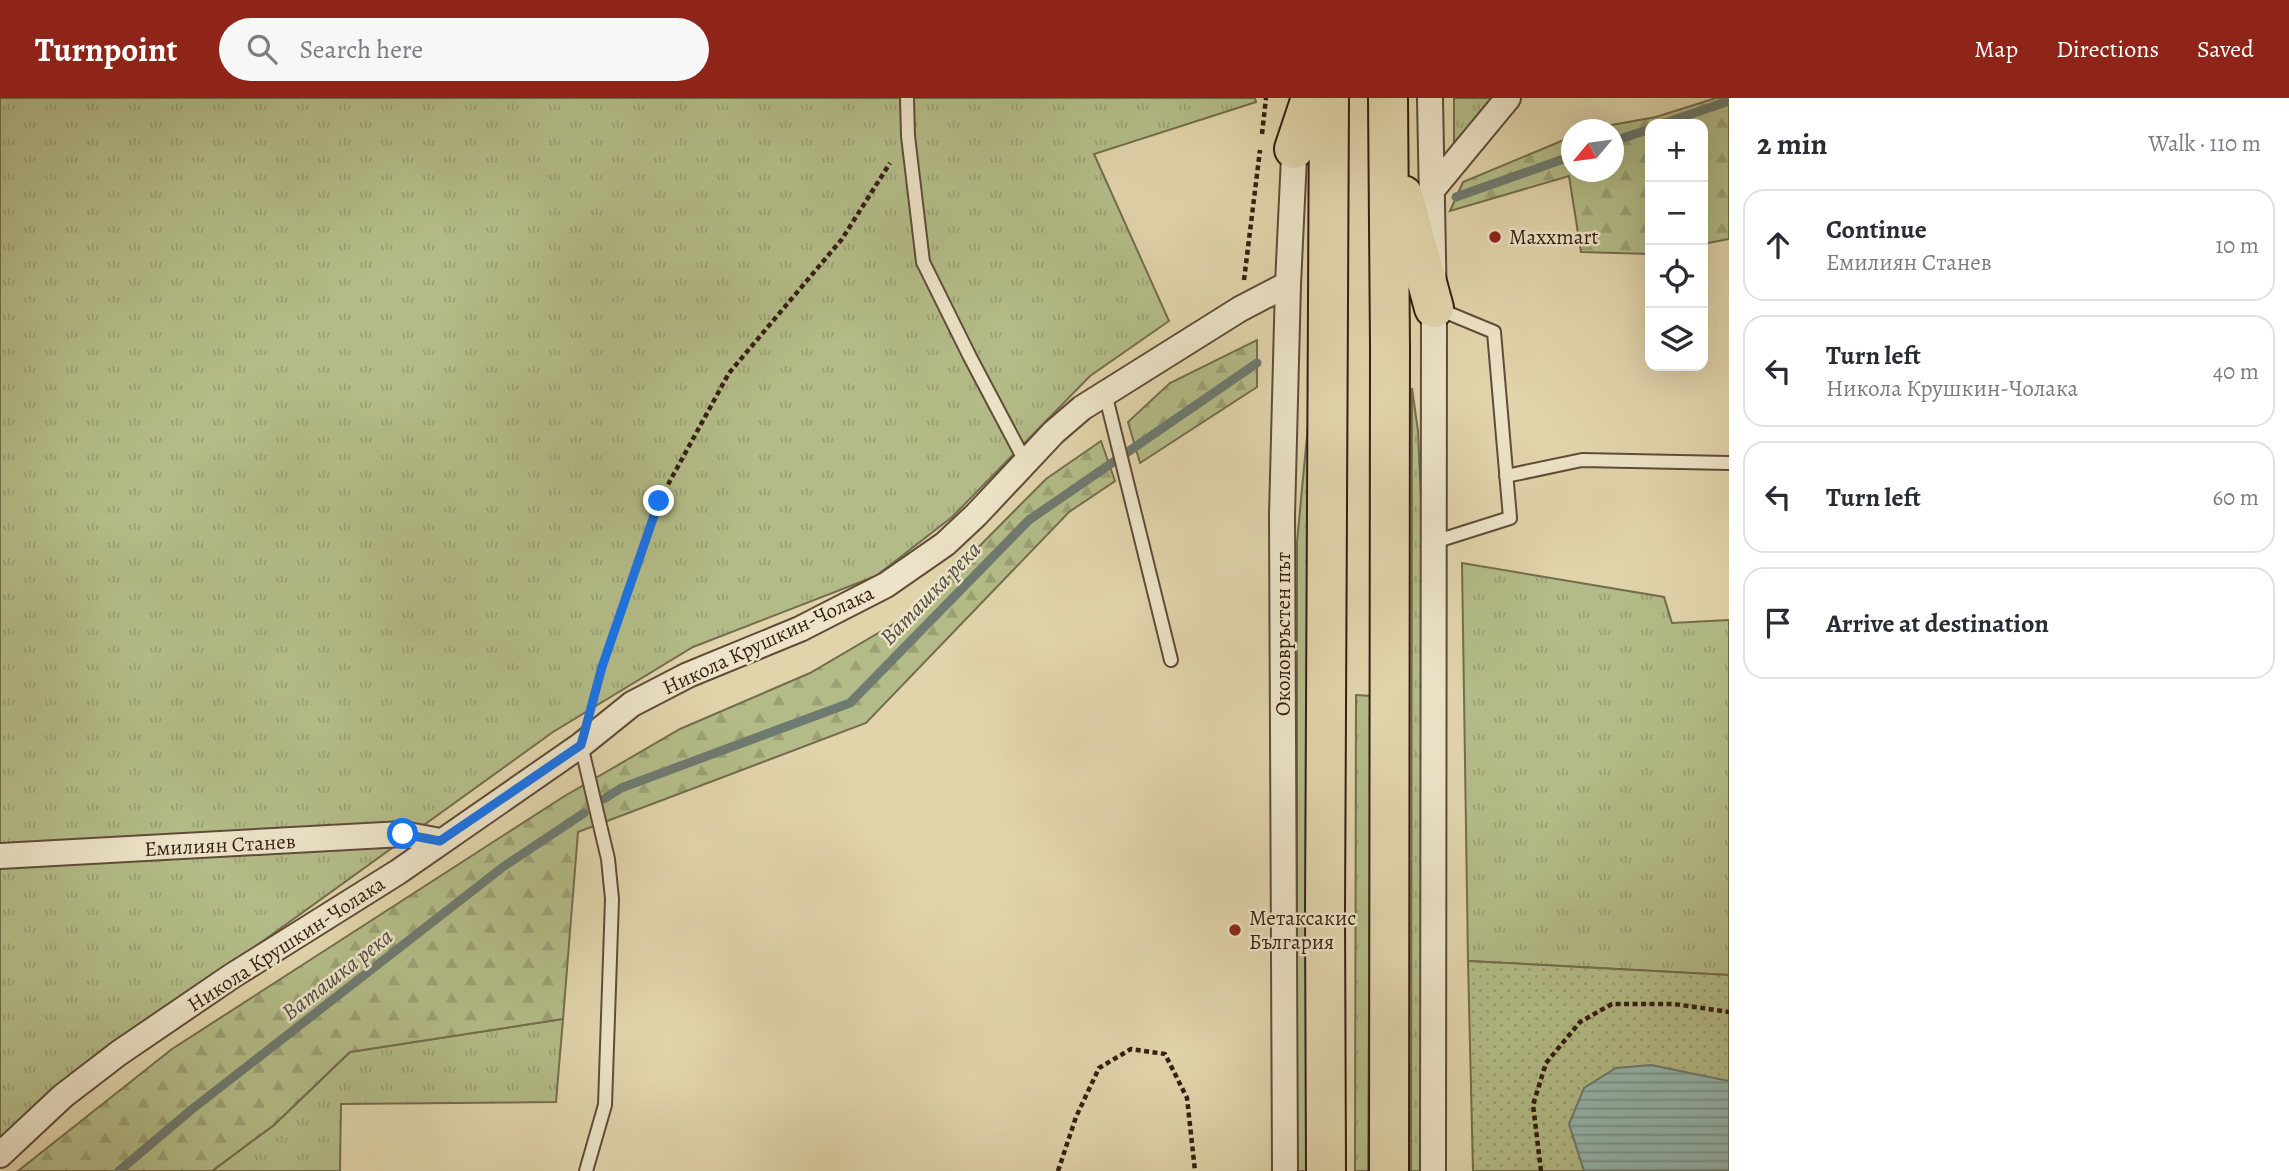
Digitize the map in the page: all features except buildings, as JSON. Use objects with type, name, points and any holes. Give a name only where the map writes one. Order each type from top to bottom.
[{"type":"highway","points":[[1294,149],[1311,98]]},
{"type":"highway","name":"Околовръстен път","points":[[1326,1171],[1329,98]]},
{"type":"highway","points":[[1388,98],[1389,1171]]},
{"type":"highway","points":[[1390,146],[1434,308]]},
{"type":"street","name":"Околовръстен път","points":[[1284,1171],[1282,515],[1287,284],[1296,98]]},
{"type":"street","points":[[1430,98],[1434,308],[1433,1171]]},
{"type":"street","points":[[1432,190],[1508,98]]},
{"type":"street","name":"Никола Крушкин-Чолака","points":[[0,1155],[63,1096],[119,1052],[232,976],[398,872],[581,745],[632,704],[661,688],[800,629],[886,585],[945,544],[1054,432],[1105,393],[1240,309],[1287,284]]},
{"type":"street","name":"Емилиян Станев","points":[[0,856],[403,834],[440,841]]},
{"type":"lane","points":[[907,98],[908,136],[923,262],[1026,463]]},
{"type":"lane","points":[[1434,308],[1494,332],[1510,518],[1434,542]]},
{"type":"lane","points":[[1105,393],[1171,660]]},
{"type":"lane","points":[[1506,476],[1582,460],[1729,463]]},
{"type":"lane","points":[[581,745],[608,859],[612,899],[605,1105],[586,1171]]},
{"type":"path","points":[[1240,309],[1266,98]]},
{"type":"path","points":[[581,745],[602,667],[659,501],[729,373],[842,239],[908,136]]},
{"type":"path","points":[[1541,1171],[1533,1105],[1546,1063],[1580,1023],[1612,1004],[1674,1004],[1729,1012]]},
{"type":"path","points":[[1058,1171],[1076,1117],[1099,1068],[1130,1049],[1165,1055],[1187,1098],[1195,1171]]},
{"type":"green space","points":[[0,98],[1255,98],[1256,102],[1094,154],[1169,321],[1090,376],[952,517],[876,576],[693,647],[553,732],[66,1083],[0,1142]]},
{"type":"green space","points":[[1454,98],[1497,98],[1454,147]]},
{"type":"green space","points":[[1716,98],[1729,98],[1729,239],[1708,243],[1708,119],[1645,119],[1645,254],[1581,252],[1570,182],[1624,182],[1624,123],[1656,117]]},
{"type":"green space","points":[[1561,141],[1561,178],[1450,211],[1463,182]]},
{"type":"green space","points":[[1257,340],[1257,387],[1140,463],[1128,422],[1170,383]]},
{"type":"green space","points":[[1412,388],[1418,431],[1423,548],[1423,1171],[1411,1171]]},
{"type":"green space","points":[[1310,404],[1310,1171],[1297,1171],[1297,542]]},
{"type":"green space","points":[[1101,441],[1115,481],[1069,512],[866,723],[578,832],[563,1019],[350,1052],[274,1125],[212,1171],[18,1171],[172,1049],[563,797],[680,729],[810,673],[914,612],[1046,479]]},
{"type":"green space","points":[[1462,563],[1664,597],[1672,623],[1729,620],[1729,975],[1468,961]]},
{"type":"green space","points":[[1356,695],[1371,696],[1368,1171],[1355,1171]]},
{"type":"green space","points":[[1468,961],[1729,975],[1729,1171],[1473,1171]]},
{"type":"green space","points":[[563,1019],[556,1102],[341,1104],[340,1171],[212,1171],[274,1125],[350,1052]]},
{"type":"water","points":[[1651,1065],[1729,1081],[1729,1171],[1584,1171],[1569,1124],[1584,1088],[1616,1068]]},
{"type":"waterway","name":"Ваташка река","points":[[1677,119],[1729,101]]},
{"type":"waterway","name":"Ваташка река","points":[[1624,138],[1645,131]]},
{"type":"waterway","name":"Ваташка река","points":[[1456,197],[1561,160]]},
{"type":"waterway","name":"Ваташка река","points":[[604,799],[621,788],[850,703],[1029,520],[1257,363]]},
{"type":"waterway","name":"Ваташка река","points":[[119,1171],[191,1110],[503,867],[584,813]]},
{"type":"place","name":"Maxxmart","points":[[1495,237]]},
{"type":"place","name":"Метаксакис България","points":[[1235,930]]},
{"type":"route","points":[[403,834],[440,841],[581,745],[602,667],[659,501]]}]
